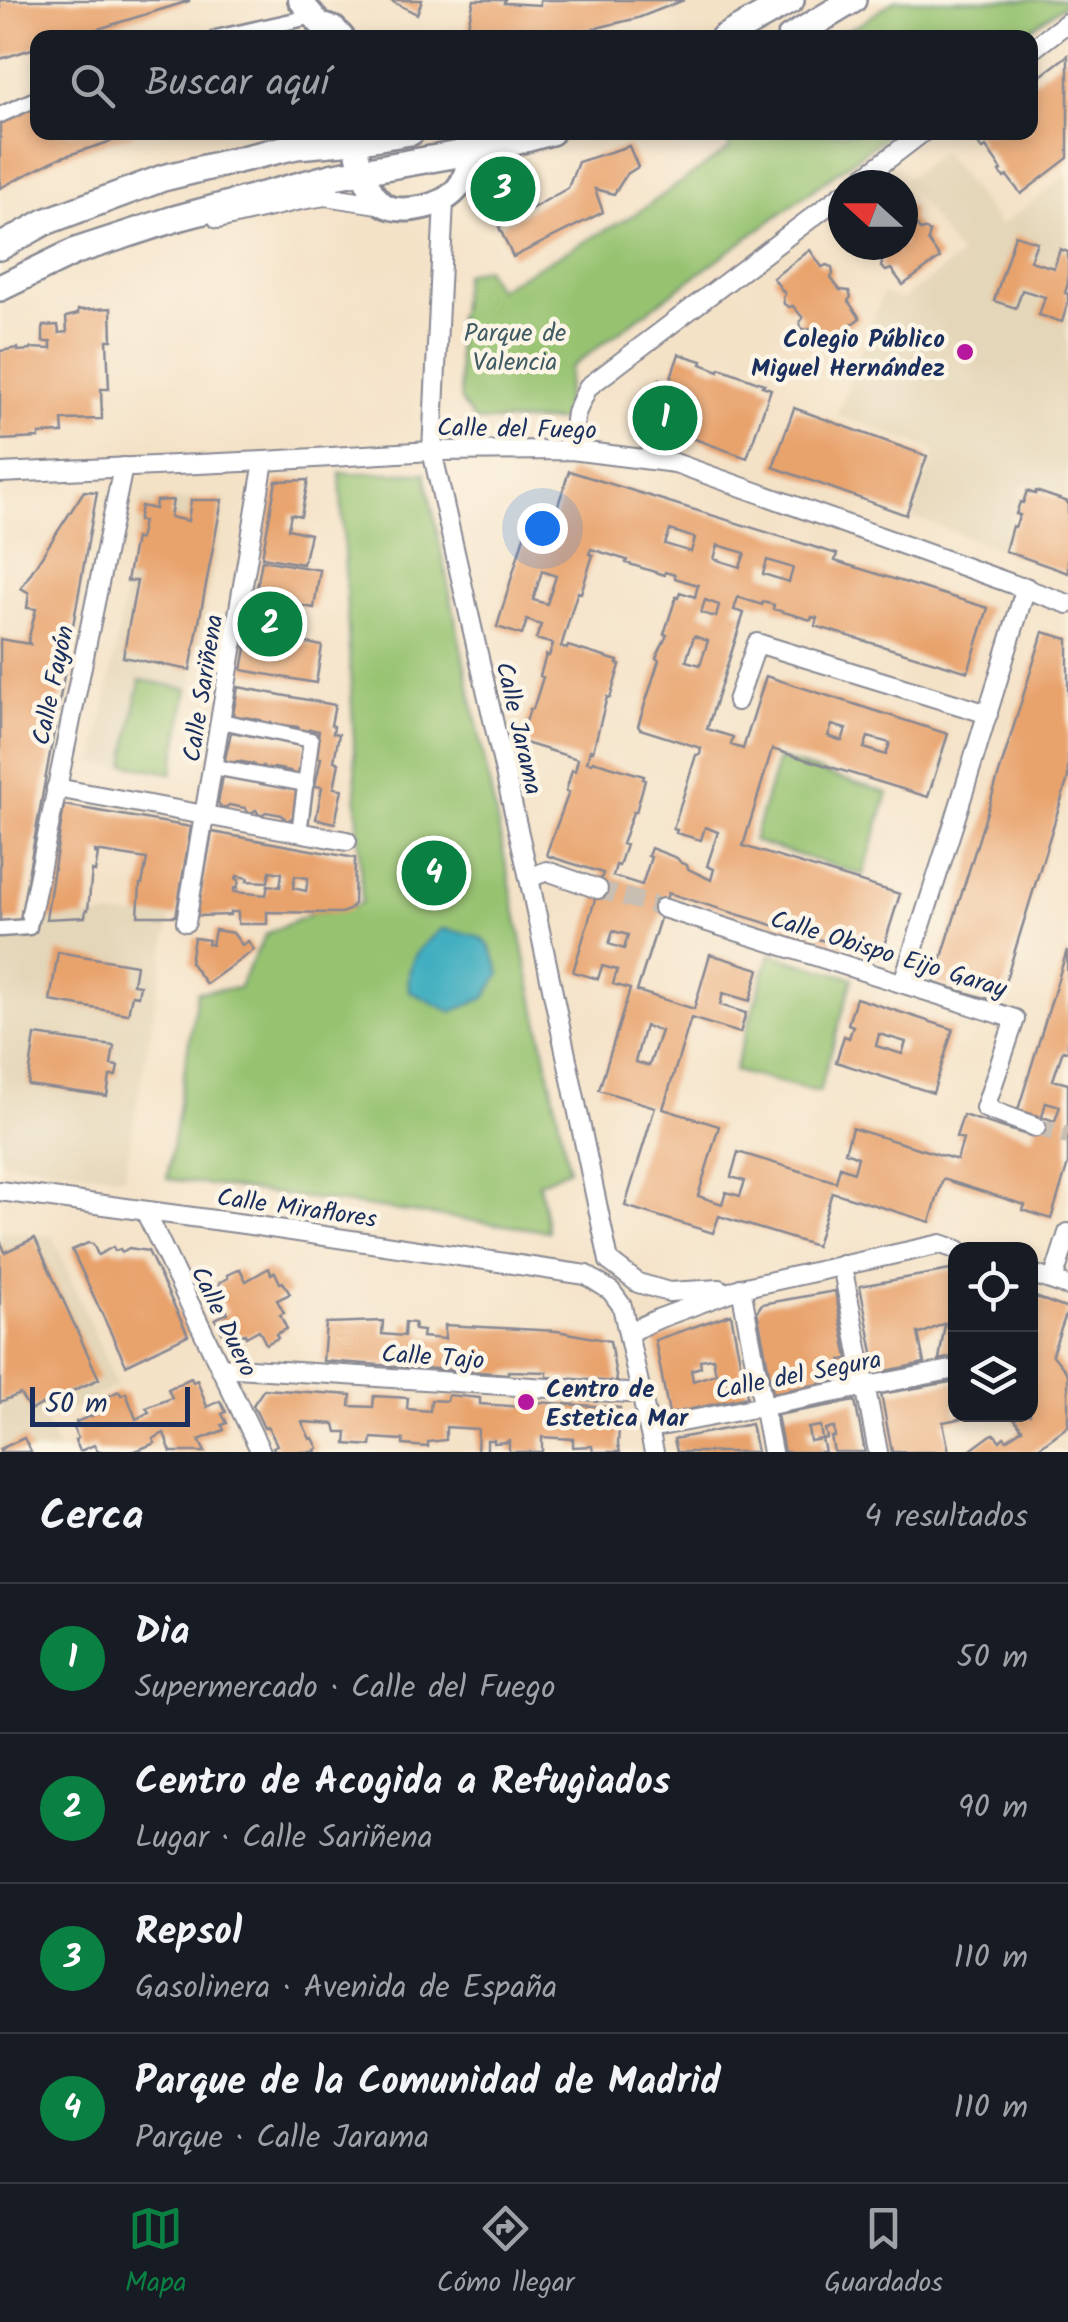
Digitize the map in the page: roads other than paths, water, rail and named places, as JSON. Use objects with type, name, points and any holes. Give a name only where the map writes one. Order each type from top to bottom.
[{"type":"main road","points":[[737,30],[791,0]]},
{"type":"main road","points":[[803,30],[853,0]]},
{"type":"main road","points":[[0,246],[46,222],[163,178],[301,140]]},
{"type":"main road","points":[[0,288],[76,252],[174,219],[334,176],[523,140]]},
{"type":"street","points":[[257,30],[314,19]]},
{"type":"street","points":[[1038,45],[1068,22]]},
{"type":"street","points":[[0,115],[30,102]]},
{"type":"street","points":[[357,140],[362,171],[384,206]]},
{"type":"street","points":[[874,170],[913,140]]},
{"type":"street","points":[[174,219],[222,218],[325,196],[402,210],[424,208],[444,201],[458,189],[467,153]]},
{"type":"street","name":"Calle Jarama","points":[[444,201],[432,451],[610,1261]]},
{"type":"street","points":[[572,450],[576,413],[588,387],[828,205]]},
{"type":"street","name":"Calle del Fuego","points":[[0,473],[432,451],[572,450],[675,463],[1068,604]]},
{"type":"street","name":"Calle Sariñena","points":[[186,922],[264,461]]},
{"type":"street","name":"Calle Fayón","points":[[32,914],[124,467]]},
{"type":"street","points":[[902,982],[1026,587]]},
{"type":"street","points":[[737,701],[757,643],[988,714]]},
{"type":"street","points":[[221,721],[311,740],[299,833]]},
{"type":"street","points":[[214,767],[306,784]]},
{"type":"street","points":[[56,788],[346,841]]},
{"type":"street","points":[[528,878],[548,872],[598,889]]},
{"type":"street","name":"Calle Obispo Eijo Garay","points":[[663,908],[1015,1018],[986,1108],[1036,1126]]},
{"type":"street","points":[[0,928],[29,927],[32,914]]},
{"type":"street","name":"Calle Miraflores","points":[[0,1191],[586,1276]]},
{"type":"street","name":"Calle Duero","points":[[145,1210],[261,1452]]},
{"type":"street","points":[[1061,1283],[1068,1234]]},
{"type":"street","points":[[630,1332],[741,1288],[941,1244],[948,1246]]},
{"type":"street","points":[[610,1261],[586,1276],[612,1291],[622,1306],[654,1452]]},
{"type":"street","points":[[554,1271],[610,1261],[638,1283],[669,1292],[741,1288]]},
{"type":"street","points":[[842,1265],[878,1452]]},
{"type":"street","points":[[741,1288],[772,1452]]},
{"type":"street","name":"Calle Tajo","points":[[220,1367],[643,1394]]},
{"type":"street","name":"Calle del Segura","points":[[650,1428],[948,1371]]},
{"type":"water","points":[[442,929],[482,939],[492,950],[500,974],[485,998],[452,1012],[409,991],[415,955]]},
{"type":"tunnel","points":[[598,889],[663,908]]},
{"type":"tunnel","points":[[1036,1127],[1068,1136]]},
{"type":"place","name":"Repsol","points":[[503,189]]},
{"type":"place","name":"Colegio Público Miguel Hernández","points":[[965,352]]},
{"type":"place","name":"Dia","points":[[665,418]]},
{"type":"place","name":"Centro de Acogida a Refugiados","points":[[270,624]]},
{"type":"place","name":"Parque de la Comunidad de Madrid","points":[[434,873]]},
{"type":"place","name":"Centro de Estetica Mar","points":[[526,1402]]},
{"type":"park label","name":"Parque de Valencia","points":[[515,346]]}]
